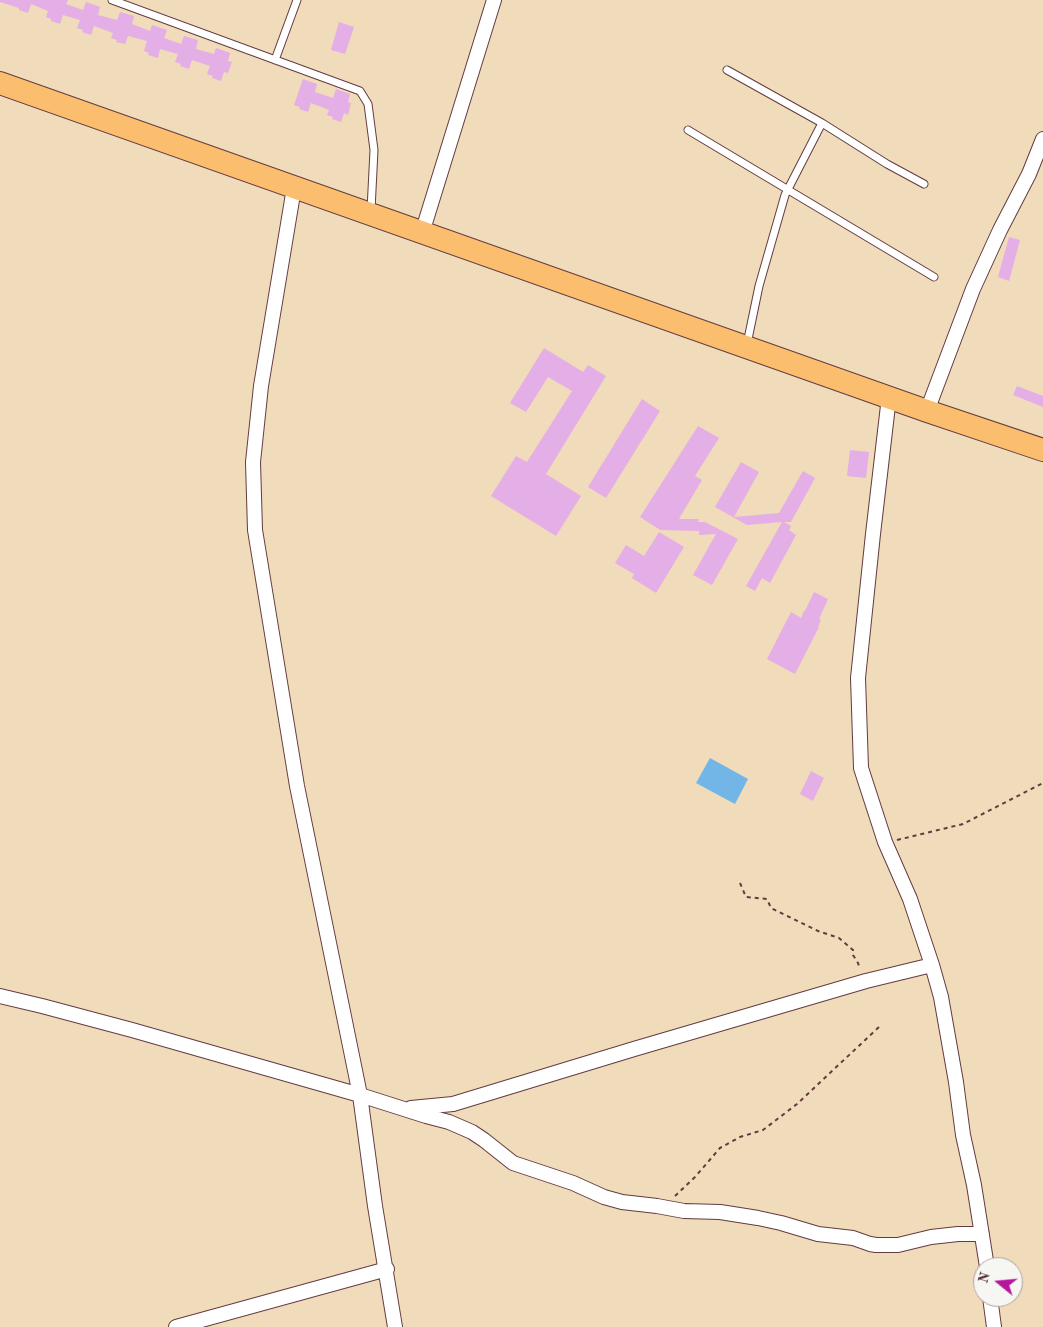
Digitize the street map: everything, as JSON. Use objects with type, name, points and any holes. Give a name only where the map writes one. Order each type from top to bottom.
[{"type":"highway","points":[[0,83],[927,411],[1043,450]]},
{"type":"street","points":[[422,233],[494,0]]},
{"type":"street","points":[[927,411],[973,289],[1000,230],[1029,174],[1043,139]]},
{"type":"street","points":[[294,188],[261,386],[253,462],[255,530],[298,786],[360,1095],[375,1206],[395,1327]]},
{"type":"street","points":[[889,397],[872,534],[858,678],[860,768],[885,842],[910,899],[941,998],[985,1257]]},
{"type":"street","points":[[402,1109],[453,1104],[866,981],[932,965]]},
{"type":"street","points":[[0,996],[132,1030],[449,1122],[472,1132],[513,1163],[622,1202],[684,1211],[720,1212],[758,1218],[818,1234],[853,1238],[876,1245],[898,1245],[931,1237],[958,1234],[982,1234]]},
{"type":"street","points":[[176,1327],[386,1269]]},
{"type":"street","points":[[991,1307],[994,1327]]},
{"type":"lane","points":[[112,0],[360,91],[368,104],[374,150],[371,215]]},
{"type":"lane","points":[[275,60],[297,0]]},
{"type":"lane","points":[[727,70],[822,123],[924,184]]},
{"type":"lane","points":[[746,347],[759,286],[785,195],[822,123]]},
{"type":"lane","points":[[688,130],[934,277]]},
{"type":"path","points":[[885,842],[962,824],[1043,783]]},
{"type":"path","points":[[740,883],[746,897],[767,899],[771,908],[818,931],[839,938],[853,950],[853,955],[858,963],[860,972],[866,981]]},
{"type":"path","points":[[658,1206],[678,1193],[695,1177],[720,1148],[740,1137],[763,1130],[797,1104],[880,1026]]},
{"type":"water","points":[[710,758],[748,779],[735,804],[696,783]]},
{"type":"building","points":[[0,0],[68,0],[66,4],[83,10],[86,2],[100,7],[98,15],[117,20],[120,12],[134,16],[132,24],[150,31],[152,25],[167,30],[164,38],[181,44],[184,36],[198,40],[196,49],[214,54],[216,48],[230,53],[228,61],[232,62],[228,73],[224,72],[221,81],[207,74],[210,66],[192,60],[189,69],[180,66],[181,64],[175,62],[178,54],[160,49],[158,58],[148,55],[149,53],[144,51],[147,41],[128,36],[125,44],[116,42],[117,40],[111,38],[113,33],[94,26],[91,35],[82,32],[83,30],[77,28],[80,20],[63,15],[60,24],[46,17],[48,11],[31,4],[28,13],[0,2]]},
{"type":"building","points":[[339,22],[354,27],[345,54],[331,50]]},
{"type":"building","points":[[303,79],[317,84],[315,92],[333,98],[336,89],[350,94],[348,102],[351,103],[348,115],[344,113],[341,122],[327,115],[329,110],[311,103],[308,112],[294,105]]},
{"type":"building","points":[[1009,237],[1020,240],[1009,281],[998,277]]},
{"type":"building","points":[[544,348],[583,372],[588,365],[606,376],[546,474],[581,496],[556,536],[491,496],[516,456],[527,462],[572,391],[548,377],[526,412],[510,403]]},
{"type":"building","points":[[1017,386],[1043,396],[1043,407],[1013,395]]},
{"type":"building","points":[[642,399],[660,411],[606,498],[588,487]]},
{"type":"building","points":[[698,426],[719,438],[695,476],[702,480],[679,519],[699,519],[698,522],[705,522],[738,539],[712,585],[693,575],[716,534],[699,535],[699,531],[660,530],[640,517]]},
{"type":"building","points":[[850,450],[869,452],[866,478],[847,476]]},
{"type":"building","points":[[741,462],[759,472],[734,517],[779,513],[803,471],[815,478],[791,522],[784,522],[791,526],[789,530],[796,535],[770,583],[762,578],[755,591],[746,586],[782,522],[747,525],[715,507]]},
{"type":"building","points":[[659,532],[684,547],[656,593],[632,578],[634,574],[615,563],[626,545],[644,556]]},
{"type":"building","points":[[814,592],[828,599],[819,619],[821,620],[819,627],[795,674],[767,659],[791,612],[801,618]]},
{"type":"building","points":[[811,771],[824,778],[813,801],[800,794]]}]
